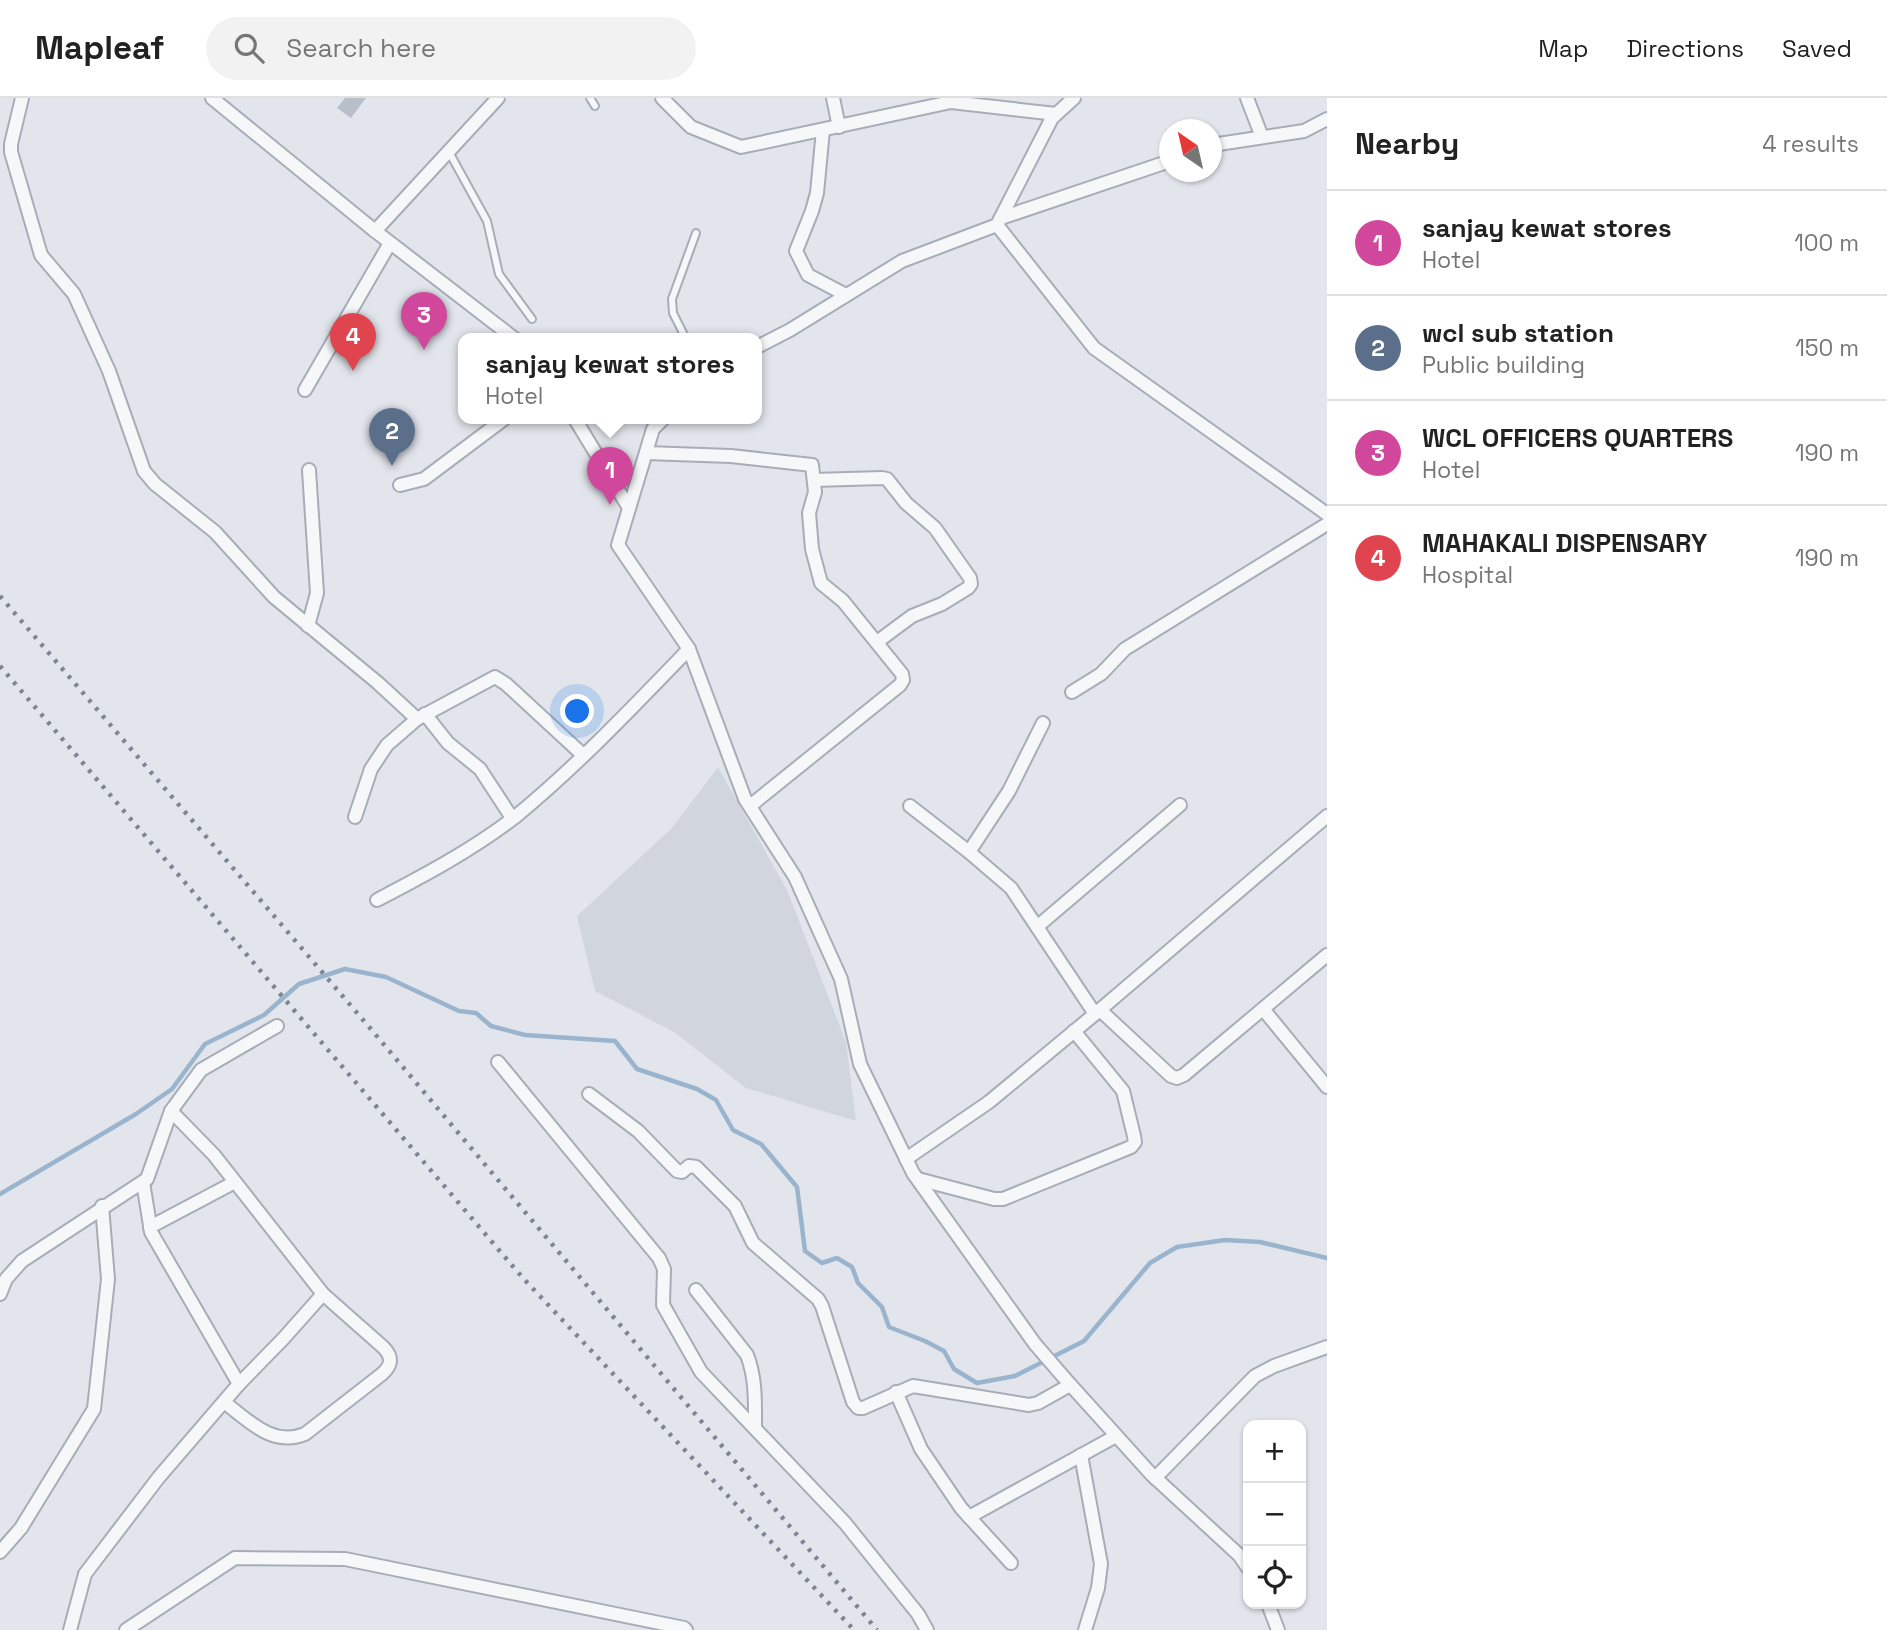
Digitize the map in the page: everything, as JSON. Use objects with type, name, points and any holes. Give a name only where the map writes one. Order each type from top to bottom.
[{"type":"street","points":[[22,98],[11,152],[41,255],[74,294],[109,371],[144,471],[155,484],[215,532],[267,591],[480,769],[512,818]]},
{"type":"street","points":[[212,98],[390,243],[507,333]]},
{"type":"street","points":[[375,231],[495,98]]},
{"type":"street","points":[[662,98],[691,127],[741,147],[951,102],[1056,114]]},
{"type":"street","points":[[833,98],[839,127]]},
{"type":"street","points":[[999,222],[1052,118],[1074,98]]},
{"type":"street","points":[[1247,98],[1262,137]]},
{"type":"street","points":[[1222,143],[1304,131],[1327,119]]},
{"type":"street","points":[[824,130],[817,192],[796,251],[808,275],[846,295]]},
{"type":"street","points":[[762,344],[902,261],[999,222],[1159,164]]},
{"type":"street","points":[[999,222],[1094,348],[1327,514]]},
{"type":"street","points":[[305,390],[390,243]]},
{"type":"street","points":[[400,485],[424,479],[497,424]]},
{"type":"street","points":[[578,424],[629,508]]},
{"type":"street","points":[[658,424],[653,429],[618,545],[689,649],[750,806],[795,877],[841,979],[860,1064],[906,1159],[1035,1343],[1155,1478],[1243,1561]]},
{"type":"street","points":[[646,453],[731,456],[809,464],[813,468],[815,492],[809,513],[812,549],[821,583],[843,601],[900,669],[903,680],[900,685],[750,806]]},
{"type":"street","points":[[308,626],[317,593],[309,470]]},
{"type":"street","points":[[814,480],[887,480],[906,503],[935,528],[970,578],[971,584],[968,588],[942,604],[912,616],[877,642]]},
{"type":"street","points":[[1072,692],[1101,674],[1125,649],[1327,524]]},
{"type":"street","points":[[377,900],[441,867],[512,818],[551,786],[689,649]]},
{"type":"street","points":[[355,817],[377,758],[387,745],[421,717],[495,677],[583,755]]},
{"type":"street","points":[[969,852],[1009,791],[1043,723]]},
{"type":"street","points":[[1038,926],[1180,805]]},
{"type":"street","points":[[910,806],[1011,888],[1097,1012],[1171,1076],[1177,1078],[1184,1075],[1327,955]]},
{"type":"street","points":[[906,1159],[989,1102],[1327,816]]},
{"type":"street","points":[[1263,1009],[1327,1087]]},
{"type":"street","points":[[0,1294],[6,1279],[22,1261],[102,1206],[143,1182],[150,1174],[171,1111],[201,1070],[276,1026]]},
{"type":"street","points":[[918,1179],[1003,1199],[1131,1147],[1135,1142],[1123,1091],[1074,1031]]},
{"type":"street","points":[[498,1062],[659,1258],[664,1269],[662,1299],[665,1310],[701,1372],[845,1523],[918,1614],[927,1630]]},
{"type":"street","points":[[589,1094],[638,1131],[677,1171],[682,1172],[689,1166],[696,1167],[735,1206],[753,1243],[818,1299],[855,1406],[863,1408],[907,1387],[919,1386],[1033,1405],[1069,1383]]},
{"type":"street","points":[[171,1111],[202,1141],[323,1294],[389,1353],[391,1360],[388,1368],[305,1434],[292,1439],[265,1433],[223,1402]]},
{"type":"street","points":[[143,1182],[151,1232],[239,1384]]},
{"type":"street","points":[[150,1227],[235,1182]]},
{"type":"street","points":[[0,1552],[20,1528],[88,1423],[94,1409],[108,1279],[102,1206]]},
{"type":"street","points":[[696,1290],[747,1355],[752,1367],[755,1389],[755,1426]]},
{"type":"street","points":[[70,1630],[85,1574],[159,1477],[239,1384],[323,1294]]},
{"type":"street","points":[[1155,1478],[1255,1377],[1274,1366],[1327,1347]]},
{"type":"street","points":[[896,1392],[921,1449],[969,1517],[1011,1563]]},
{"type":"street","points":[[969,1517],[1116,1436]]},
{"type":"street","points":[[1081,1455],[1101,1564],[1098,1588],[1085,1630]]},
{"type":"street","points":[[126,1630],[235,1558],[345,1559],[686,1630]]},
{"type":"street","points":[[1270,1609],[1278,1630]]},
{"type":"lane","points":[[590,98],[595,106]]},
{"type":"lane","points":[[449,152],[487,221],[499,274],[532,318]]},
{"type":"lane","points":[[683,333],[671,307],[672,299],[696,233]]},
{"type":"shaded area","points":[[718,767],[787,890],[846,1042],[856,1121],[746,1088],[674,1032],[595,991],[577,916],[672,828]]},
{"type":"building","points":[[345,98],[366,98],[351,118],[337,108]]},
{"type":"waterway","points":[[0,1194],[136,1114],[172,1089],[205,1044],[264,1015],[299,984],[345,969],[386,977],[459,1011],[476,1013],[491,1026],[525,1035],[615,1041],[637,1069],[697,1089],[716,1100],[733,1130],[761,1144],[797,1187],[805,1251],[822,1263],[837,1258],[852,1267],[858,1283],[882,1307],[889,1327],[944,1351],[954,1369],[977,1383],[1015,1376],[1084,1341],[1150,1263],[1177,1247],[1225,1240],[1260,1242],[1327,1258]]},
{"type":"railway","points":[[0,596],[370,1028],[877,1630]]},
{"type":"railway","points":[[0,666],[522,1277],[854,1630]]},
{"type":"place","name":"WCL OFFICERS QUARTERS","points":[[424,350]]},
{"type":"place","name":"MAHAKALI DISPENSARY","points":[[353,371]]},
{"type":"place","name":"wcl sub station","points":[[392,466]]},
{"type":"place","name":"sanjay kewat stores","points":[[610,505]]}]
